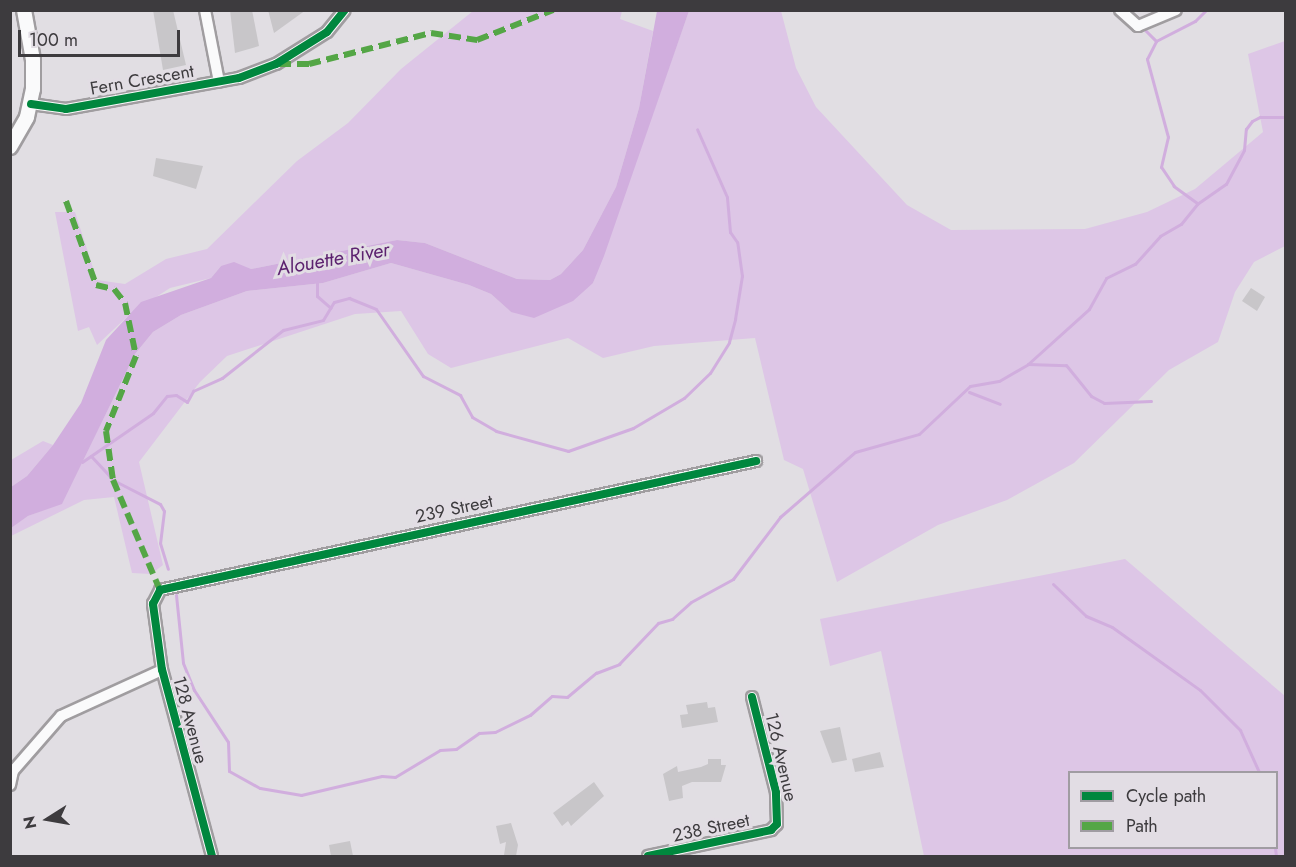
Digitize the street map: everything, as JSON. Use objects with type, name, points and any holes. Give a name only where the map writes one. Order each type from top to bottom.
[{"type":"street","points":[[10,147],[31,104],[33,60],[24,10]]},
{"type":"street","points":[[205,10],[219,82]]},
{"type":"street","name":"Fern Crescent","points":[[31,104],[66,109],[219,82],[276,64],[327,32],[345,10]]},
{"type":"street","points":[[1120,10],[1138,26],[1176,10]]},
{"type":"street","name":"239 Street","points":[[160,590],[756,461]]},
{"type":"street","name":"128 Avenue","points":[[160,590],[153,604],[162,670],[212,856]]},
{"type":"street","points":[[10,785],[13,771],[61,716],[162,670]]},
{"type":"street","name":"126 Avenue","points":[[752,697],[776,792],[777,824]]},
{"type":"street","name":"238 Street","points":[[648,856],[760,833],[777,824]]},
{"type":"shaded area","points":[[473,11],[622,11],[620,19],[653,31],[639,108],[616,187],[583,250],[561,274],[550,280],[517,279],[425,243],[397,240],[251,269],[221,266],[211,278],[170,288],[130,314],[97,345],[89,327],[78,331],[55,212],[75,212],[97,280],[125,284],[166,259],[207,249],[297,161],[348,123],[401,69]]},
{"type":"shaded area","points":[[689,11],[781,11],[796,68],[816,107],[907,205],[951,230],[1085,229],[1147,212],[1195,189],[1263,132],[1248,54],[1285,41],[1285,246],[1254,262],[1235,292],[1218,342],[1169,370],[1074,463],[1007,500],[938,525],[837,582],[803,469],[784,460],[755,338],[654,346],[603,358],[568,338],[451,368],[428,354],[401,311],[355,314],[227,356],[200,382],[139,462],[163,565],[151,574],[132,573],[114,497],[84,500],[11,536],[10,528],[28,516],[62,503],[135,354],[153,332],[181,315],[247,291],[323,283],[391,263],[469,285],[491,294],[511,312],[593,283]]},
{"type":"shaded area","points":[[43,441],[53,445],[27,476],[11,487],[11,460]]},
{"type":"shaded area","points":[[1125,559],[1285,696],[1285,856],[924,856],[881,651],[830,666],[820,619]]},
{"type":"water","name":"Alouette River","points":[[657,11],[689,11],[604,256],[593,283],[573,301],[534,318],[511,312],[491,294],[469,285],[391,263],[323,283],[247,291],[181,315],[153,332],[135,354],[62,504],[28,516],[11,528],[11,487],[27,476],[53,445],[81,403],[106,340],[141,302],[211,278],[221,266],[234,262],[251,269],[397,240],[425,243],[517,279],[550,280],[561,274],[583,250],[616,187],[639,108]]},
{"type":"building","points":[[153,10],[173,10],[186,65],[163,70]]},
{"type":"building","points":[[230,10],[252,10],[259,46],[235,53]]},
{"type":"building","points":[[268,10],[306,10],[274,33]]},
{"type":"building","points":[[156,158],[203,166],[196,189],[153,176]]},
{"type":"building","points":[[1251,288],[1265,297],[1257,311],[1242,301]]},
{"type":"building","points":[[707,702],[708,708],[715,707],[718,722],[682,728],[680,715],[688,714],[686,705]]},
{"type":"building","points":[[840,727],[847,760],[832,763],[820,731]]},
{"type":"building","points":[[880,752],[884,767],[855,772],[852,759]]},
{"type":"building","points":[[708,759],[721,759],[721,765],[726,765],[721,782],[692,782],[682,786],[683,798],[669,801],[663,774],[677,766],[678,772],[701,767],[708,764]]},
{"type":"building","points":[[594,782],[604,796],[571,826],[568,821],[562,826],[553,813]]},
{"type":"building","points":[[511,823],[518,845],[516,856],[504,855],[506,842],[500,844],[496,826]]},
{"type":"building","points":[[350,841],[353,856],[331,856],[329,845]]},
{"type":"waterway","points":[[1197,203],[1174,186],[1161,167],[1168,137],[1147,59],[1156,41],[1195,21],[1206,10]]},
{"type":"waterway","points":[[1142,27],[1156,41]]},
{"type":"waterway","points":[[176,595],[183,663],[194,690],[228,742],[229,771],[260,788],[301,795],[382,776],[395,777],[440,750],[456,749],[479,733],[495,732],[530,715],[552,696],[567,697],[596,673],[619,664],[658,623],[672,619],[691,602],[733,579],[780,517],[855,452],[919,434],[970,386],[999,381],[1028,364],[1089,309],[1106,278],[1135,264],[1160,236],[1181,224],[1197,204],[1226,184],[1244,150],[1246,129],[1252,121],[1260,117],[1286,117]]},
{"type":"waterway","points":[[82,462],[153,413],[167,396],[176,395],[187,402],[193,391],[222,378],[283,330],[323,320],[334,302],[349,298],[376,309],[423,376],[460,395],[472,417],[496,431],[568,451],[633,428],[684,398],[710,373],[729,342],[735,319],[742,276],[737,242],[730,232],[727,197],[697,129]]},
{"type":"waterway","name":"Alouette River","points":[[317,282],[317,296],[331,308]]},
{"type":"waterway","points":[[1028,364],[1066,365],[1091,396],[1104,403],[1151,401]]},
{"type":"waterway","points":[[969,392],[1000,404]]},
{"type":"waterway","points":[[91,456],[113,480],[160,504],[164,511],[160,543],[168,569]]},
{"type":"waterway","points":[[1053,584],[1086,616],[1112,627],[1200,690],[1240,730],[1259,771]]},
{"type":"waterway","points":[[1275,849],[1276,856]]},
{"type":"marked path","points":[[279,64],[309,64],[431,33],[477,40],[553,10]]},
{"type":"marked path","points":[[66,201],[96,285],[114,289],[125,303],[136,356],[106,431],[113,480],[160,590]]},
{"type":"cycle path","points":[[31,104],[66,109],[239,78],[276,64],[327,32],[345,10]]},
{"type":"cycle path","points":[[212,856],[162,670],[153,604],[160,590],[756,461]]},
{"type":"cycle path","points":[[648,856],[771,830],[777,824],[776,792],[752,697]]}]
